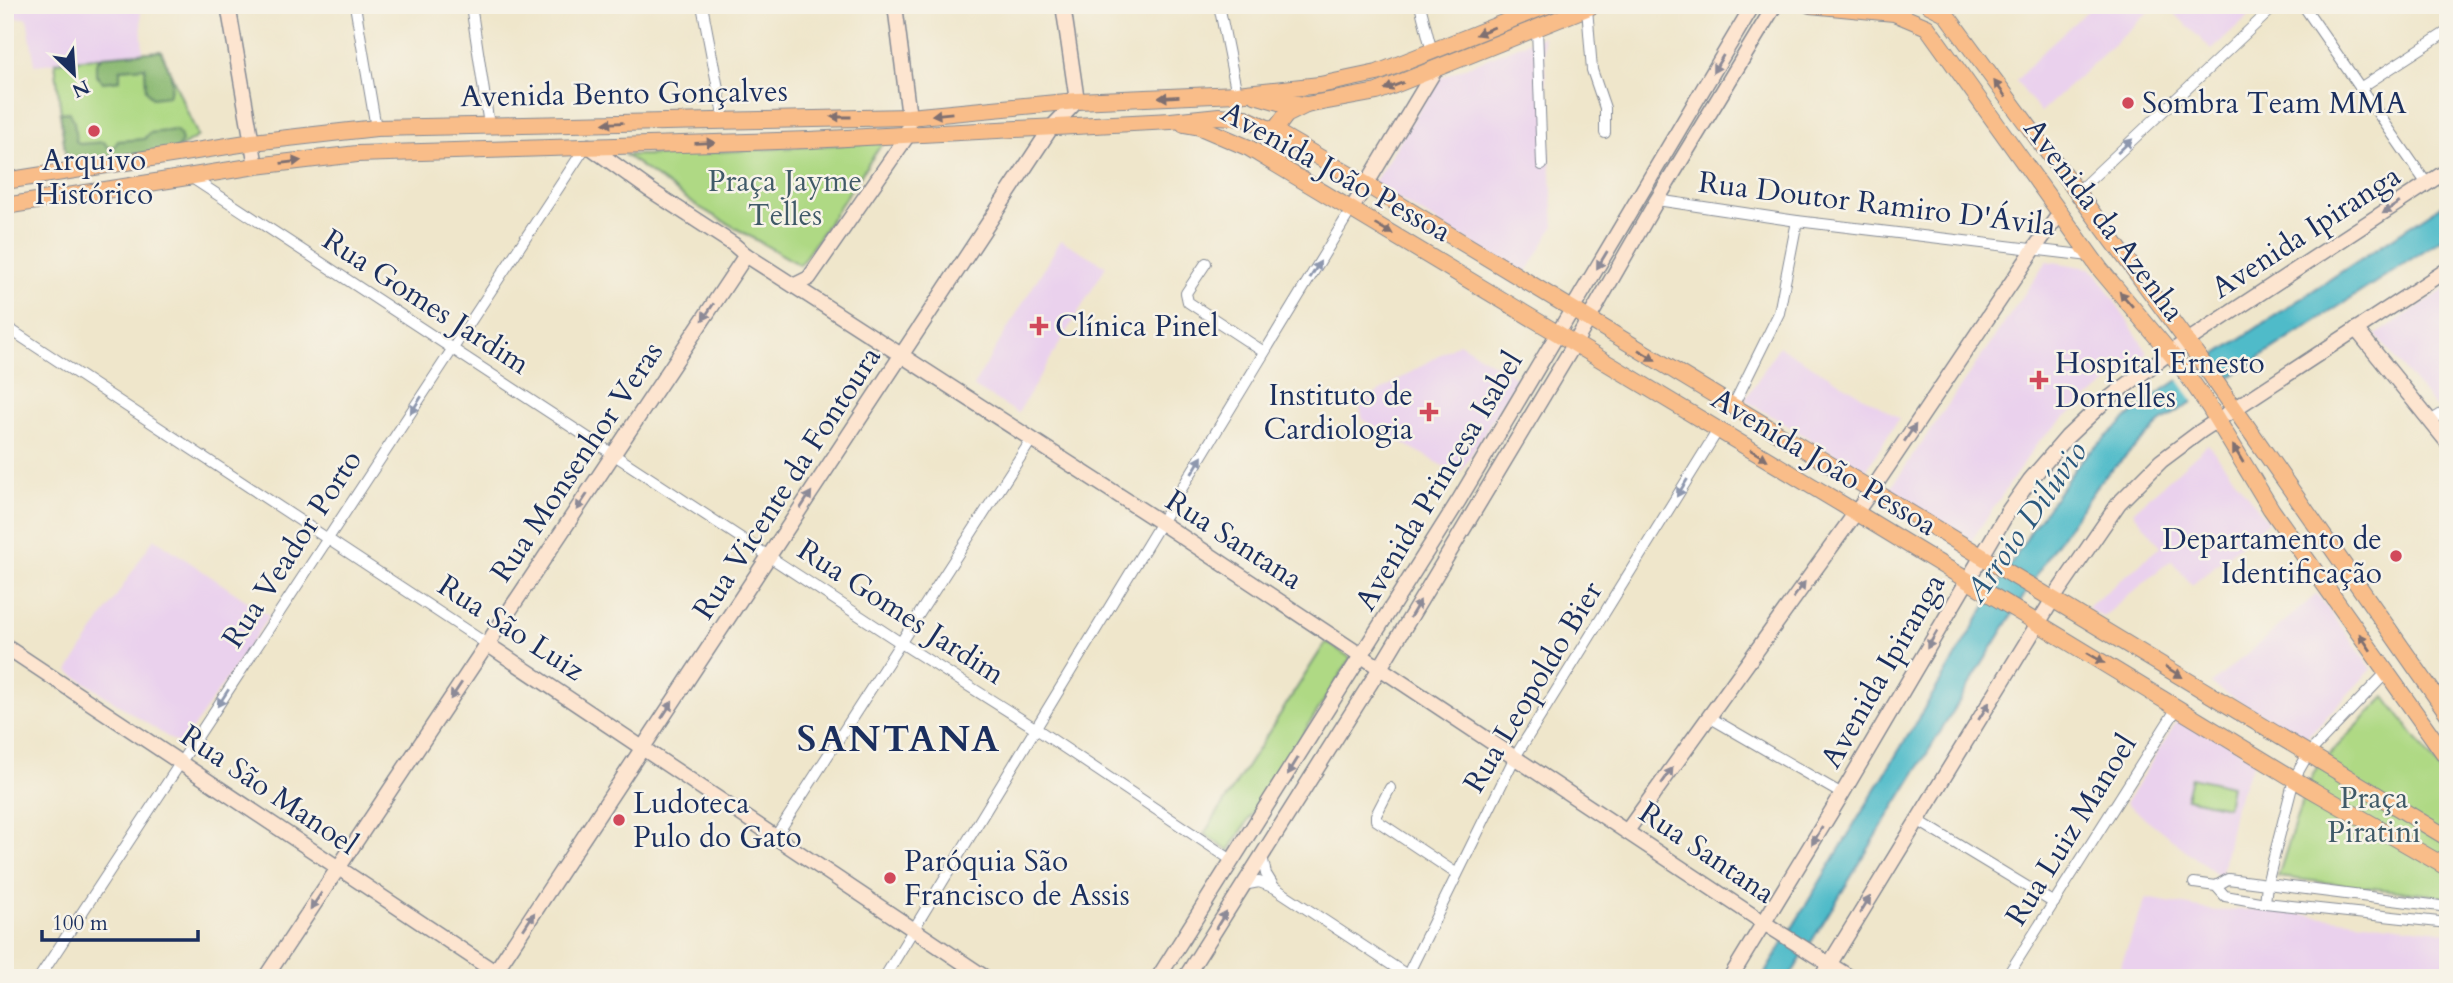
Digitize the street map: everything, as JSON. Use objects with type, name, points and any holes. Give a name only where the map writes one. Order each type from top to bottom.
[{"type":"main road","name":"Avenida Bento Gonçalves","points":[[5,181],[253,142],[376,128],[909,117],[1077,101],[1242,93],[1320,85],[1377,73],[1548,5]]},
{"type":"main road","name":"Avenida da Azenha","points":[[1810,5],[1894,13],[1927,27],[2091,256],[2181,366],[2271,509],[2448,759]]},
{"type":"main road","points":[[1929,5],[1942,9]]},
{"type":"main road","name":"Avenida Bento Gonçalves","points":[[1242,93],[1279,103],[1307,105],[1377,92],[1590,7]]},
{"type":"main road","name":"Avenida da Azenha","points":[[1942,9],[2197,355],[2448,714]]},
{"type":"main road","points":[[1274,131],[1286,115],[1307,105]]},
{"type":"main road","name":"Avenida João Pessoa","points":[[1171,121],[1231,116],[1274,131],[2448,838]]},
{"type":"main road","name":"Avenida Bento Gonçalves","points":[[5,206],[256,166],[357,154],[809,140],[1171,121]]},
{"type":"main road","name":"Avenida João Pessoa","points":[[1171,121],[1200,127],[1249,148],[2294,779],[2448,868]]},
{"type":"street","points":[[228,5],[256,166]]},
{"type":"street","points":[[355,5],[376,128]]},
{"type":"street","points":[[471,5],[489,125]]},
{"type":"street","points":[[702,5],[724,120]]},
{"type":"street","points":[[795,285],[809,278],[908,135],[909,117],[895,5]]},
{"type":"street","points":[[1063,5],[1077,101]]},
{"type":"street","points":[[1219,5],[1242,93]]},
{"type":"street","points":[[1420,5],[1432,52]]},
{"type":"street","name":"Avenida Princesa Isabel","points":[[1158,978],[1362,656],[1559,334],[1753,5]]},
{"type":"street","name":"Avenida Princesa Isabel","points":[[1185,978],[1380,668],[1775,5]]},
{"type":"street","points":[[2076,193],[2276,5]]},
{"type":"street","points":[[2304,5],[2427,184]]},
{"type":"street","points":[[1590,7],[1592,70],[1605,108],[1605,133]]},
{"type":"street","points":[[1537,28],[1542,165]]},
{"type":"street","points":[[2360,89],[2448,32]]},
{"type":"street","points":[[884,978],[1435,70]]},
{"type":"street","name":"Rua Vicente da Fontoura","points":[[497,976],[643,747],[1051,128],[1077,101]]},
{"type":"street","name":"Rua Santana","points":[[588,146],[746,255],[1162,523],[1851,978]]},
{"type":"street","name":"Rua Veador Porto","points":[[39,978],[588,146]]},
{"type":"street","name":"Avenida Ipiranga","points":[[1730,978],[1842,794],[1981,556],[2030,480],[2067,437],[2104,402],[2169,352],[2448,170]]},
{"type":"street","name":"Rua Gomes Jardim","points":[[189,176],[1035,728],[1233,861]]},
{"type":"street","name":"Rua Doutor Ramiro D'Ávila","points":[[1657,200],[1797,221],[2091,256]]},
{"type":"street","points":[[1627,831],[1872,490],[2060,213]]},
{"type":"street","points":[[1733,406],[1779,313],[1797,221]]},
{"type":"street","name":"Rua Monsenhor Veras","points":[[265,978],[746,255]]},
{"type":"street","points":[[1206,263],[1186,293],[1188,302],[1264,352]]},
{"type":"street","points":[[1821,978],[1825,960],[1917,820],[2053,598],[2119,503],[2213,415],[2356,329],[2448,269]]},
{"type":"street","points":[[808,294],[809,278]]},
{"type":"street","name":"Rua São Luiz","points":[[5,326],[643,747],[986,978]]},
{"type":"street","points":[[2356,329],[2448,443]]},
{"type":"street","points":[[2430,421],[2448,410]]},
{"type":"street","name":"Rua Leopoldo Bier","points":[[1408,977],[1515,757],[1718,430]]},
{"type":"street","points":[[776,836],[1032,439]]},
{"type":"street","name":"Rua São Manoel","points":[[5,646],[497,976]]},
{"type":"street","points":[[2265,903],[2267,884],[2294,779],[2308,754],[2386,673]]},
{"type":"street","name":"Rua Luiz Manoel","points":[[2007,978],[2177,708]]},
{"type":"street","points":[[1709,717],[1842,794]]},
{"type":"street","points":[[1390,788],[1376,820],[1457,874]]},
{"type":"street","points":[[1917,820],[2054,903]]},
{"type":"street","points":[[1262,856],[1266,874],[1275,887]]},
{"type":"street","points":[[2194,883],[2216,886],[2228,879],[2448,907]]},
{"type":"street","points":[[1243,884],[1259,882],[1275,887],[1408,977]]},
{"type":"street","points":[[2216,886],[2225,897],[2448,923]]},
{"type":"shaded area","points":[[5,5],[140,5],[143,53],[35,65],[27,18],[5,18]]},
{"type":"shaded area","points":[[2094,5],[2156,5],[2041,112],[2016,81],[2045,49]]},
{"type":"shaded area","points":[[2166,5],[2261,5],[2212,50]]},
{"type":"shaded area","points":[[1543,36],[1554,226],[1525,275],[1373,184],[1439,78]]},
{"type":"shaded area","name":"Clínica Pinel","points":[[1061,240],[1106,266],[1018,413],[973,386]]},
{"type":"shaded area","name":"Hospital Ernesto Dornelles","points":[[2047,261],[2089,268],[2097,274],[2148,353],[2077,407],[2038,442],[1971,541],[1890,489]]},
{"type":"shaded area","points":[[2448,287],[2448,398],[2435,407],[2376,335]]},
{"type":"shaded area","name":"Instituto de Cardiologia","points":[[1459,343],[1517,378],[1459,475],[1363,420],[1359,404]]},
{"type":"shaded area","points":[[1779,346],[1899,418],[1865,472],[1745,400]]},
{"type":"shaded area","points":[[2208,444],[2268,522],[2192,585],[2171,560],[2103,617],[2087,608],[2161,546],[2133,512]]},
{"type":"shaded area","points":[[154,538],[269,616],[181,746],[68,671]]},
{"type":"shaded area","points":[[2317,594],[2372,669],[2304,740],[2211,684]]},
{"type":"shaded area","points":[[2180,716],[2255,759],[2235,805],[2221,878],[2126,803]]},
{"type":"shaded area","points":[[2146,898],[2216,911],[2256,909],[2448,932],[2448,978],[2116,978]]},
{"type":"green space","points":[[161,51],[198,136],[176,150],[67,165],[55,62]]},
{"type":"green space","points":[[161,51],[172,79],[168,96],[152,98],[146,90],[145,67],[120,69],[120,80],[103,82],[96,75],[96,63],[103,56]]},
{"type":"green space","points":[[69,112],[74,122],[76,141],[80,144],[104,142],[108,147],[114,147],[118,141],[144,139],[149,133],[175,130],[182,141],[176,150],[67,165],[60,113]]},
{"type":"green space","name":"Praça Jayme Telles","points":[[883,142],[800,265],[697,206],[625,155],[664,155]]},
{"type":"green space","points":[[1326,642],[1351,658],[1229,851],[1204,834]]},
{"type":"green space","name":"Praça Piratini","points":[[2385,697],[2448,781],[2448,897],[2278,877],[2306,788],[2317,767]]},
{"type":"green space","points":[[2191,777],[2231,786],[2227,807],[2186,798]]},
{"type":"water","name":"Arroio Dilúvio","points":[[2448,201],[2448,235],[2160,423],[2101,480],[2054,547],[1789,978],[1762,978],[2031,531],[2081,460],[2145,402]]},
{"type":"pier","points":[[2211,354],[2230,381],[2195,404],[2176,377]]},
{"type":"place","name":"Sombra Team MMA","points":[[2128,103]]},
{"type":"place","name":"Arquivo Histórico","points":[[94,131]]},
{"type":"place","name":"Clínica Pinel","points":[[1039,326]]},
{"type":"place","name":"Hospital Ernesto Dornelles","points":[[2039,380]]},
{"type":"place","name":"Instituto de Cardiologia","points":[[1429,412]]},
{"type":"place","name":"Departamento de Identificação","points":[[2396,556]]},
{"type":"place","name":"Ludoteca Pulo do Gato","points":[[619,820]]},
{"type":"place","name":"Paróquia São Francisco de Assis","points":[[890,878]]},
{"type":"district","name":"SANTANA","points":[[899,739]]}]
